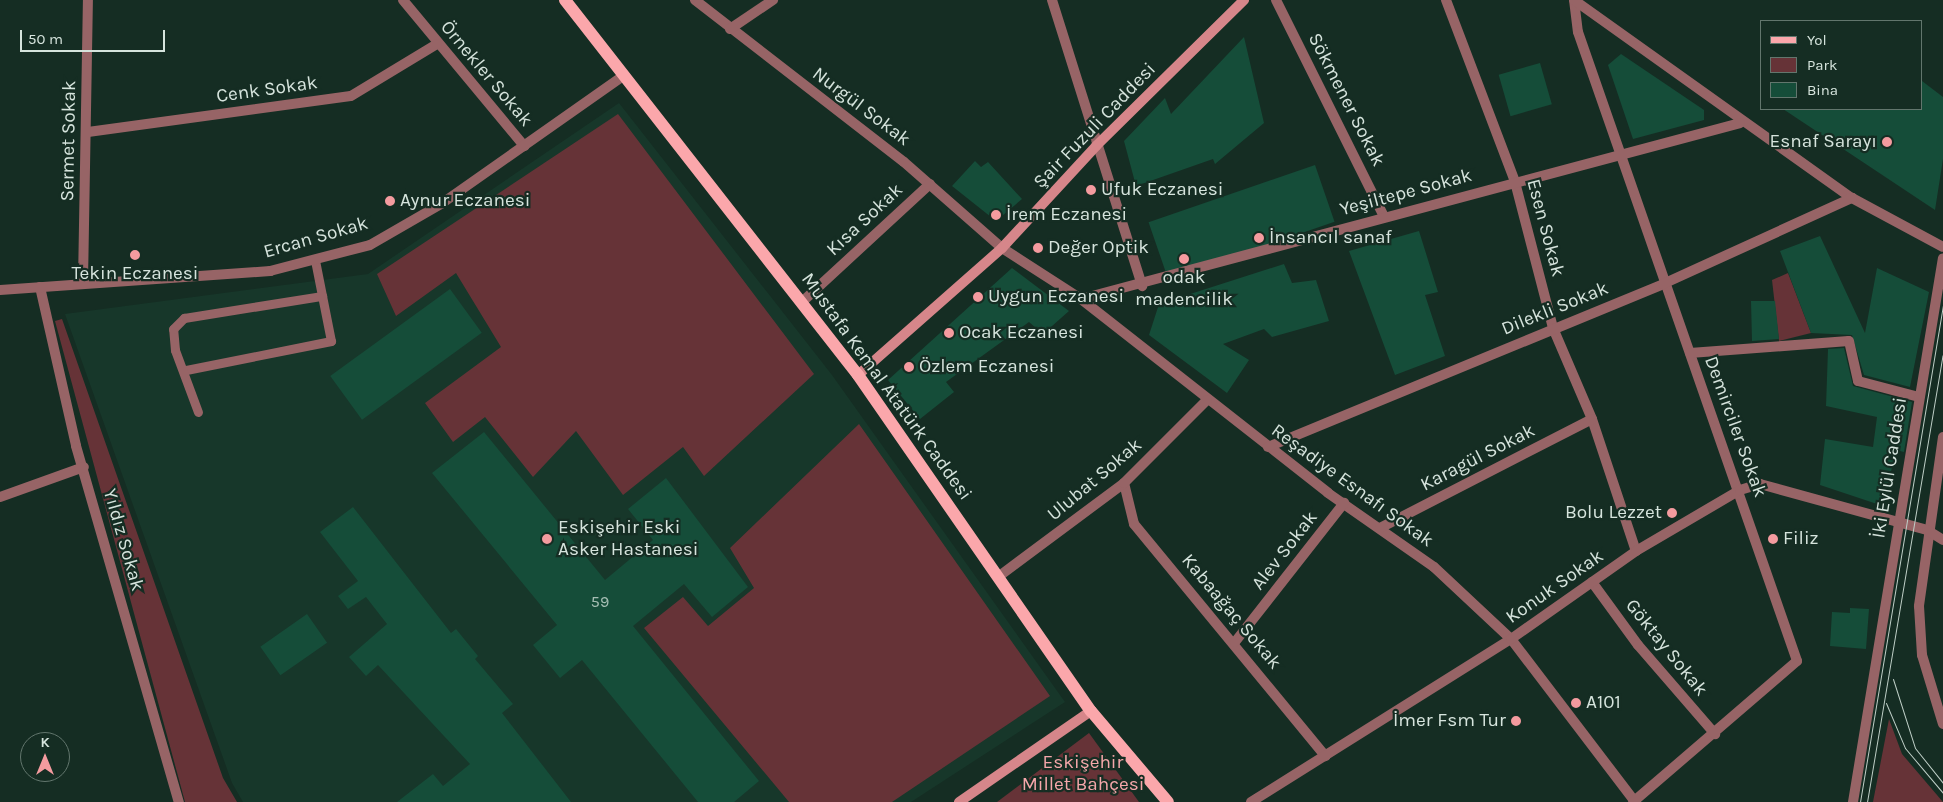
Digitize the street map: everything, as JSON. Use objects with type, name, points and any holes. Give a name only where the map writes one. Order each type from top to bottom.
[{"type":"main road","name":"Mustafa Kemal Atatürk Caddesi","points":[[565,0],[622,77],[858,375],[1091,711],[1168,802]]},
{"type":"main road","name":"Şair Fuzuli Caddesi","points":[[858,375],[1002,248],[1096,146],[1244,0]]},
{"type":"main road","points":[[960,802],[1091,711]]},
{"type":"street","name":"Sermet Sokak","points":[[83,282],[88,132],[88,0]]},
{"type":"street","name":"Örnekler Sokak","points":[[403,0],[437,44],[524,146]]},
{"type":"street","name":"Nurgül Sokak","points":[[695,0],[730,30],[930,184],[1002,248]]},
{"type":"street","points":[[730,30],[773,0]]},
{"type":"street","points":[[1052,0],[1096,146],[1142,286]]},
{"type":"street","name":"Sökmener Sokak","points":[[1276,0],[1384,216]]},
{"type":"street","name":"Esen Sokak","points":[[1446,0],[1515,182],[1553,328],[1592,419],[1636,551]]},
{"type":"street","points":[[1574,0],[1740,123],[1852,198],[1943,247]]},
{"type":"street","name":"Demirciler Sokak","points":[[1574,0],[1578,32],[1621,152],[1663,284],[1740,490],[1797,661],[1715,734],[1634,802]]},
{"type":"street","name":"Cenk Sokak","points":[[88,132],[351,96],[437,44]]},
{"type":"street","name":"Ercan Sokak","points":[[0,290],[83,282],[270,272],[370,245],[441,204],[622,77]]},
{"type":"street","name":"Yeşiltepe Sokak","points":[[1081,299],[1142,286],[1384,216],[1621,152],[1740,123]]},
{"type":"street","name":"Kısa Sokak","points":[[802,302],[930,184]]},
{"type":"street","name":"Dilekli Sokak","points":[[1268,447],[1663,284],[1852,198]]},
{"type":"street","name":"Reşadiye Esnafı Sokak","points":[[1002,248],[1081,299],[1268,447],[1344,504],[1434,567],[1511,639],[1634,802]]},
{"type":"street","name":"İki Eylül Caddesi","points":[[1853,802],[1943,258]]},
{"type":"street","name":"Yıldız Sokak","points":[[40,286],[84,467],[179,802]]},
{"type":"street","points":[[1690,353],[1849,341],[1858,381],[1919,397]]},
{"type":"street","name":"Ulubat Sokak","points":[[998,577],[1124,483],[1207,400]]},
{"type":"street","name":"Karagül Sokak","points":[[1380,528],[1592,419]]},
{"type":"street","points":[[1943,437],[1927,530],[1919,606],[1922,655],[1943,724]]},
{"type":"street","points":[[0,497],[84,467]]},
{"type":"street","name":"Kabaağaç Sokak","points":[[1124,483],[1134,524],[1235,642],[1326,756]]},
{"type":"street","name":"Konuk Sokak","points":[[1250,802],[1511,639],[1636,551],[1740,490],[1760,484],[1927,530],[1943,540]]},
{"type":"street","name":"Alev Sokak","points":[[1235,642],[1344,504]]},
{"type":"street","name":"Göktay Sokak","points":[[1592,582],[1638,645],[1715,734]]},
{"type":"lane","points":[[186,370],[331,341],[315,260]]},
{"type":"lane","points":[[198,412],[186,370],[175,350],[173,329],[184,318],[322,296]]},
{"type":"shaded area","name":"Eskişehir Eski Asker Hastanesi","points":[[619,103],[832,375],[1065,702],[911,802],[243,802],[232,783],[65,314],[368,274]]},
{"type":"green space","points":[[618,114],[814,374],[704,476],[683,447],[623,495],[576,431],[533,477],[485,417],[453,442],[425,403],[501,347],[456,273],[396,316],[377,274]]},
{"type":"green space","points":[[1788,273],[1811,333],[1779,341],[1772,280]]},
{"type":"green space","points":[[62,319],[223,778],[237,802],[185,802],[55,321]]},
{"type":"green space","points":[[859,424],[1050,696],[892,802],[789,802],[644,628],[683,597],[708,626],[754,588],[730,548]]},
{"type":"green space","points":[[1889,719],[1902,754],[1943,802],[1873,802]]},
{"type":"green space","name":"Eskişehir Millet Bahçesi","points":[[1089,733],[1139,802],[997,802]]},
{"type":"building","points":[[1244,37],[1264,123],[1215,164],[1213,159],[1136,186],[1124,141],[1165,98],[1171,114]]},
{"type":"building","points":[[1621,54],[1704,110],[1704,120],[1633,139],[1608,65]]},
{"type":"building","points":[[1540,63],[1552,104],[1511,116],[1499,75]]},
{"type":"building","name":"Esnaf Sarayı","points":[[1923,82],[1943,97],[1943,159],[1935,210],[1785,110],[1923,110]]},
{"type":"building","points":[[975,161],[981,167],[988,162],[1022,199],[996,221],[952,186]]},
{"type":"building","points":[[1315,165],[1335,222],[1168,279],[1149,222]]},
{"type":"building","points":[[1419,231],[1438,292],[1425,295],[1445,356],[1395,375],[1349,251]]},
{"type":"building","points":[[1820,236],[1865,333],[1877,268],[1929,292],[1910,387],[1864,375],[1852,335],[1811,333],[1780,251]]},
{"type":"building","points":[[1284,264],[1292,283],[1316,280],[1329,321],[1272,337],[1264,329],[1223,344],[1249,360],[1227,393],[1149,335],[1159,304]]},
{"type":"building","points":[[1012,268],[1069,311],[1043,334],[1029,322],[946,382],[954,392],[920,419],[888,380]]},
{"type":"building","points":[[450,289],[482,333],[362,420],[330,376]]},
{"type":"building","points":[[1751,301],[1775,301],[1779,339],[1752,341]]},
{"type":"building","points":[[1844,348],[1853,386],[1912,402],[1904,452],[1896,450],[1883,506],[1820,485],[1825,439],[1873,447],[1877,417],[1826,406],[1828,349]]},
{"type":"building","points":[[484,432],[605,580],[653,540],[628,509],[666,478],[748,587],[712,617],[684,584],[633,626],[759,781],[734,802],[698,802],[582,660],[560,678],[533,645],[557,625],[432,473]]},
{"type":"building","points":[[353,507],[451,633],[456,629],[478,656],[475,659],[513,704],[502,713],[571,802],[397,802],[433,774],[443,786],[470,764],[378,665],[366,676],[349,657],[387,624],[366,597],[348,609],[338,596],[358,581],[320,532]]},
{"type":"building","points":[[1850,608],[1869,609],[1866,649],[1830,646],[1832,612],[1850,613]]},
{"type":"building","points":[[307,614],[327,643],[280,675],[260,647]]},
{"type":"tram line","points":[[1860,802],[1943,305]]},
{"type":"tram line","points":[[1867,802],[1943,355]]},
{"type":"tram line","points":[[1893,679],[1915,748],[1943,783]]},
{"type":"tram line","points":[[1886,703],[1905,748],[1943,793]]},
{"type":"place","name":"Esnaf Sarayı","points":[[1887,142]]},
{"type":"place","name":"Ufuk Eczanesi","points":[[1091,190]]},
{"type":"place","name":"Aynur Eczanesi","points":[[390,201]]},
{"type":"place","name":"İrem Eczanesi","points":[[996,215]]},
{"type":"place","name":"İnsancıl sanaf","points":[[1259,238]]},
{"type":"place","name":"Değer Optik","points":[[1038,248]]},
{"type":"place","name":"Tekin Eczanesi","points":[[135,255]]},
{"type":"place","name":"odak madencilik","points":[[1184,259]]},
{"type":"place","name":"Uygun Eczanesi","points":[[978,297]]},
{"type":"place","name":"Ocak Eczanesi","points":[[949,333]]},
{"type":"place","name":"Özlem Eczanesi","points":[[909,367]]},
{"type":"place","name":"Bolu Lezzet","points":[[1672,513]]},
{"type":"place","name":"Eskişehir Eski Asker Hastanesi","points":[[547,539]]},
{"type":"place","name":"Filiz","points":[[1773,539]]},
{"type":"place","name":"A101","points":[[1576,703]]},
{"type":"place","name":"İmer Fsm Tur","points":[[1516,721]]}]
